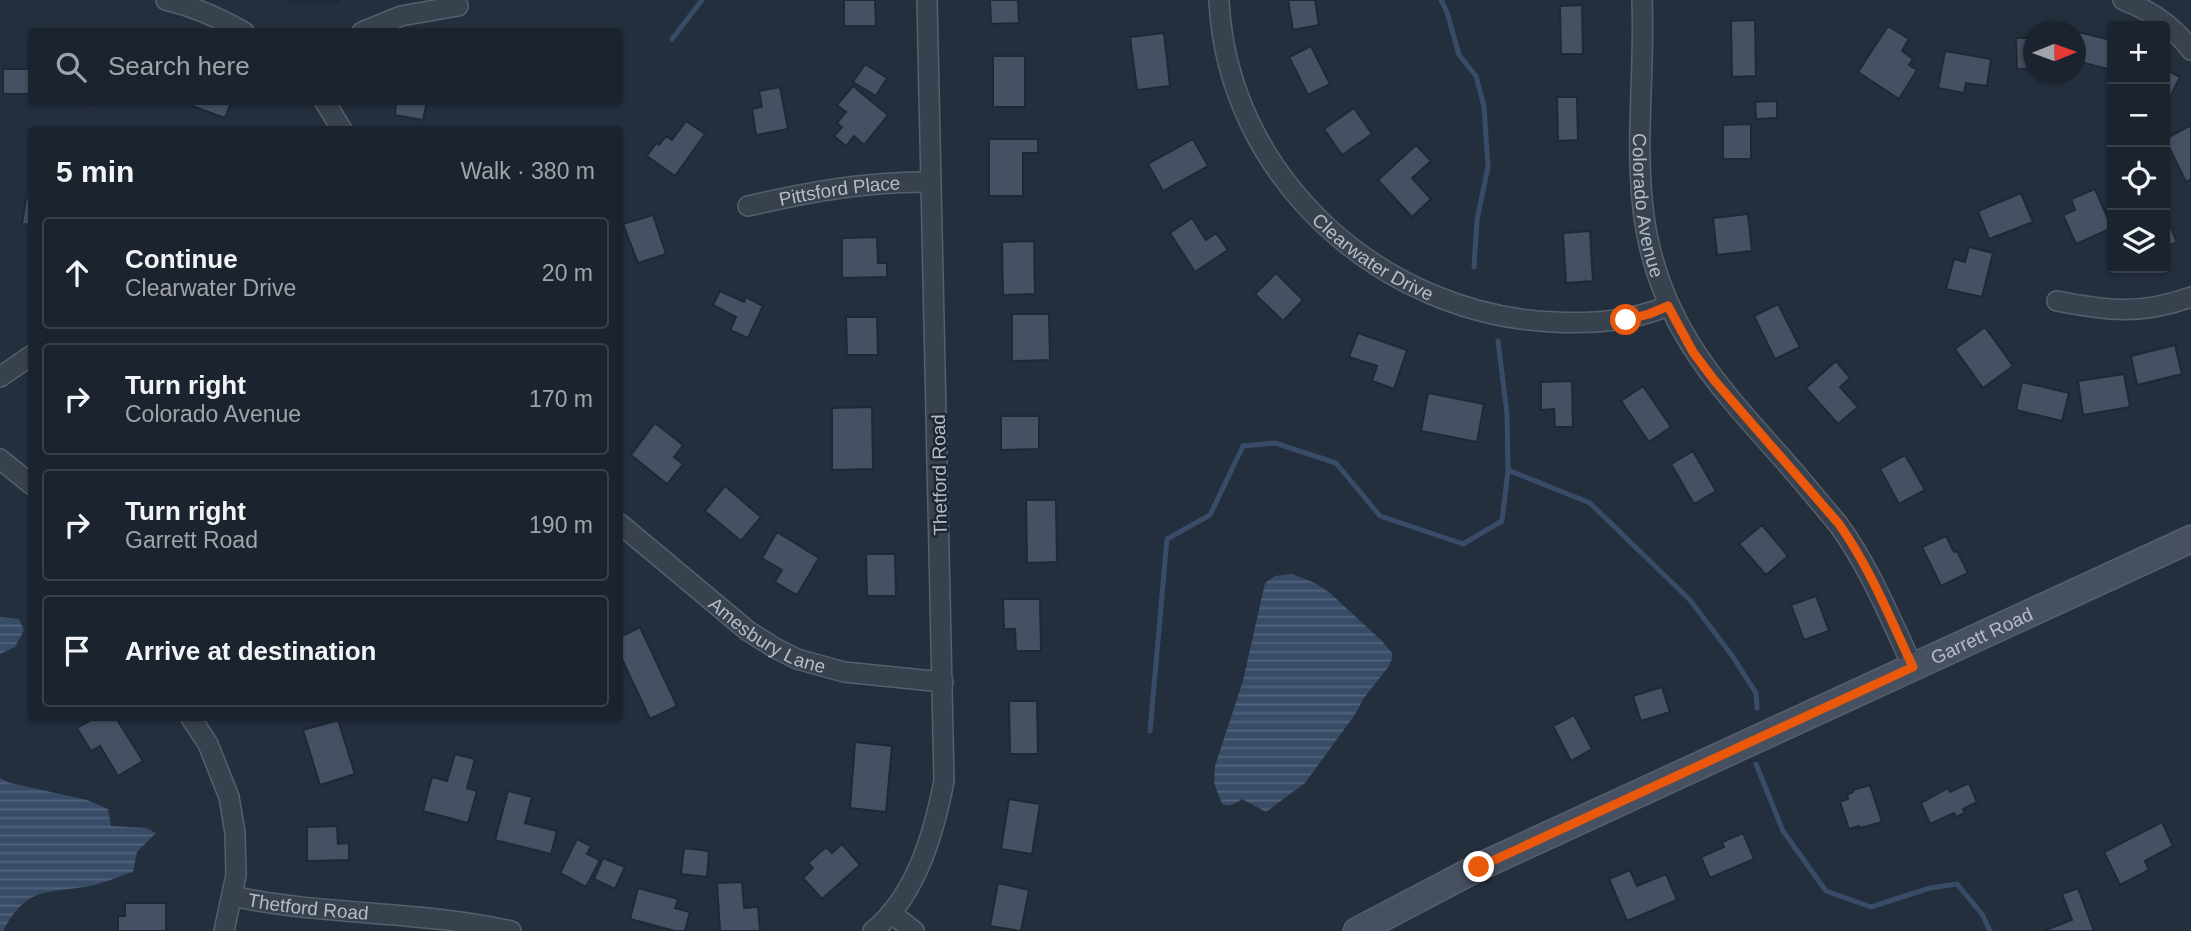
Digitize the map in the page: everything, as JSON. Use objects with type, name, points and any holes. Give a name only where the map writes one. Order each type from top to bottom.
[{"type":"street","points":[[166,0],[194,6],[237,28]]},
{"type":"street","name":"Thetford Road","points":[[873,931],[891,913],[920,862],[938,813],[944,781],[927,0]]},
{"type":"street","name":"Clearwater Drive","points":[[1219,0],[1228,59],[1237,88],[1262,145],[1278,171],[1306,206],[1349,246],[1392,277],[1480,313],[1518,320],[1597,323],[1649,314],[1668,306]]},
{"type":"street","name":"Colorado Avenue","points":[[1642,0],[1640,153],[1643,210],[1650,247],[1668,306],[1693,352],[1714,380],[1839,524],[1854,546],[1913,667]]},
{"type":"street","points":[[2123,0],[2154,15],[2171,28],[2191,50]]},
{"type":"street","points":[[372,28],[401,16],[458,6]]},
{"type":"street","points":[[328,105],[340,126]]},
{"type":"street","name":"Pittsford Place","points":[[748,206],[808,192],[858,185],[931,182]]},
{"type":"street","points":[[2057,301],[2102,310],[2140,311],[2191,297]]},
{"type":"street","points":[[0,377],[28,358]]},
{"type":"street","points":[[0,459],[28,482]]},
{"type":"street","name":"Amesbury Lane","points":[[623,527],[748,631],[786,653],[809,663],[844,672],[943,682]]},
{"type":"street","name":"Garrett Road","points":[[1357,931],[1479,867],[2191,539]]},
{"type":"street","points":[[193,721],[208,744],[229,797],[236,875],[224,931]]},
{"type":"street","name":"Thetford Road","points":[[232,896],[265,904],[450,920],[511,931]]},
{"type":"street","points":[[891,913],[914,931]]},
{"type":"water","points":[[1292,574],[1315,583],[1330,593],[1382,641],[1392,653],[1392,658],[1389,666],[1305,783],[1266,812],[1242,799],[1225,805],[1222,804],[1214,783],[1215,766],[1243,681],[1265,583],[1275,576]]},
{"type":"water","points":[[0,617],[19,619],[24,630],[15,647],[0,654]]},
{"type":"water","points":[[0,778],[10,783],[87,800],[108,809],[111,826],[146,828],[156,833],[137,852],[133,872],[96,885],[39,894],[21,906],[3,931],[0,931]]},
{"type":"building","points":[[338,0],[338,2],[288,2]]},
{"type":"building","points":[[844,0],[875,0],[876,26],[844,26]]},
{"type":"building","points":[[990,0],[1018,0],[1019,23],[991,24]]},
{"type":"building","points":[[1288,0],[1315,0],[1319,25],[1293,30]]},
{"type":"building","points":[[1582,5],[1583,54],[1561,54],[1560,6]]},
{"type":"building","points":[[1755,20],[1756,76],[1732,77],[1731,21]]},
{"type":"building","points":[[1888,26],[1909,39],[1902,51],[1913,59],[1909,65],[1917,70],[1899,99],[1858,72]]},
{"type":"building","points":[[1164,33],[1170,86],[1137,90],[1130,37]]},
{"type":"building","points":[[2086,34],[2107,39],[2107,69],[2086,64]]},
{"type":"building","points":[[2016,38],[2023,38],[2023,69],[2017,69]]},
{"type":"building","points":[[1311,46],[1330,84],[1308,95],[1289,57]]},
{"type":"building","points":[[1945,51],[1991,59],[1987,86],[1966,83],[1964,93],[1938,88]]},
{"type":"building","points":[[993,56],[1025,56],[1025,107],[993,107]]},
{"type":"building","points":[[865,64],[887,78],[876,96],[853,82]]},
{"type":"building","points":[[3,69],[28,69],[28,94],[3,94]]},
{"type":"building","points":[[2170,72],[2180,77],[2170,97]]},
{"type":"building","points":[[853,86],[888,115],[864,145],[854,136],[846,146],[834,136],[842,127],[837,123],[846,112],[837,105]]},
{"type":"building","points":[[780,87],[788,129],[756,135],[752,109],[762,107],[759,91]]},
{"type":"building","points":[[1557,97],[1577,97],[1578,140],[1558,141]]},
{"type":"building","points":[[1777,101],[1777,118],[1756,119],[1755,102]]},
{"type":"building","points":[[189,105],[230,105],[225,118]]},
{"type":"building","points":[[396,105],[426,105],[423,120],[395,115]]},
{"type":"building","points":[[1354,108],[1372,134],[1342,155],[1324,129]]},
{"type":"building","points":[[686,121],[705,134],[675,176],[647,156],[656,143],[659,145],[666,136],[672,140]]},
{"type":"building","points":[[1751,124],[1751,159],[1723,159],[1723,125]]},
{"type":"building","points":[[2191,125],[2191,179],[2186,182],[2170,149],[2170,136]]},
{"type":"building","points":[[989,139],[1038,139],[1038,153],[1023,153],[1023,196],[989,196]]},
{"type":"building","points":[[1193,139],[1208,166],[1163,191],[1148,164]]},
{"type":"building","points":[[1416,145],[1431,161],[1412,178],[1431,199],[1412,217],[1378,180]]},
{"type":"building","points":[[2095,189],[2107,217],[2107,230],[2076,244],[2063,215],[2075,210],[2071,199]]},
{"type":"building","points":[[2021,193],[2033,222],[1989,239],[1978,211]]},
{"type":"building","points":[[26,198],[28,198],[28,225],[22,224]]},
{"type":"building","points":[[1748,214],[1752,251],[1717,255],[1713,218]]},
{"type":"building","points":[[653,215],[666,254],[638,263],[623,224]]},
{"type":"building","points":[[1192,218],[1206,240],[1216,233],[1228,250],[1195,272],[1170,233]]},
{"type":"building","points":[[2170,226],[2177,242],[2170,245]]},
{"type":"building","points":[[1590,231],[1593,281],[1566,283],[1563,233]]},
{"type":"building","points":[[877,237],[878,263],[887,263],[887,277],[842,278],[842,238]]},
{"type":"building","points":[[1034,241],[1035,294],[1003,295],[1002,242]]},
{"type":"building","points":[[1969,247],[1993,253],[1982,297],[1946,289],[1954,259],[1965,262]]},
{"type":"building","points":[[1276,273],[1303,300],[1283,321],[1255,294]]},
{"type":"building","points":[[720,291],[744,302],[746,297],[763,306],[748,338],[730,330],[736,317],[713,305]]},
{"type":"building","points":[[1778,304],[1800,347],[1775,359],[1754,316]]},
{"type":"building","points":[[1012,314],[1049,314],[1050,360],[1012,361]]},
{"type":"building","points":[[846,317],[877,317],[878,355],[847,355]]},
{"type":"building","points":[[1985,327],[2013,366],[1983,388],[1955,349]]},
{"type":"building","points":[[1358,333],[1407,350],[1394,389],[1372,381],[1377,366],[1349,357]]},
{"type":"building","points":[[2175,345],[2182,374],[2137,385],[2131,356]]},
{"type":"building","points":[[1836,361],[1850,378],[1840,387],[1858,407],[1838,424],[1806,388]]},
{"type":"building","points":[[2124,374],[2130,407],[2083,415],[2078,381]]},
{"type":"building","points":[[1572,381],[1573,427],[1555,427],[1554,409],[1541,410],[1541,382]]},
{"type":"building","points":[[2022,382],[2069,393],[2062,421],[2016,410]]},
{"type":"building","points":[[1643,386],[1671,427],[1649,442],[1621,401]]},
{"type":"building","points":[[1428,393],[1484,404],[1477,442],[1421,431]]},
{"type":"building","points":[[872,407],[873,469],[832,470],[832,408]]},
{"type":"building","points":[[1001,416],[1039,416],[1039,449],[1001,450]]},
{"type":"building","points":[[655,423],[683,445],[674,457],[683,464],[667,484],[631,455]]},
{"type":"building","points":[[1693,451],[1716,491],[1694,504],[1671,464]]},
{"type":"building","points":[[1905,455],[1925,490],[1899,504],[1880,469]]},
{"type":"building","points":[[725,486],[761,517],[741,541],[705,511]]},
{"type":"building","points":[[1026,500],[1056,500],[1057,562],[1027,563]]},
{"type":"building","points":[[1762,525],[1788,556],[1766,575],[1739,544]]},
{"type":"building","points":[[777,532],[819,558],[797,595],[775,582],[782,570],[762,558]]},
{"type":"building","points":[[1946,536],[1968,573],[1941,586],[1922,547]]},
{"type":"building","points":[[866,554],[895,554],[896,596],[867,596]]},
{"type":"building","points":[[1816,596],[1829,631],[1804,640],[1791,605]]},
{"type":"building","points":[[1003,599],[1040,599],[1041,651],[1016,651],[1015,629],[1004,629]]},
{"type":"building","points":[[640,627],[677,706],[650,719],[623,661],[623,636]]},
{"type":"building","points":[[1662,687],[1670,712],[1641,721],[1633,696]]},
{"type":"building","points":[[1009,701],[1037,701],[1038,754],[1010,754]]},
{"type":"building","points":[[1574,715],[1592,749],[1571,761],[1553,726]]},
{"type":"building","points":[[90,721],[118,721],[143,761],[118,776],[100,746],[91,751],[77,728]]},
{"type":"building","points":[[338,721],[355,774],[320,785],[303,730]]},
{"type":"building","points":[[855,742],[892,746],[886,812],[850,808]]},
{"type":"building","points":[[455,754],[475,759],[467,788],[477,791],[468,823],[423,811],[432,777],[447,781]]},
{"type":"building","points":[[1969,783],[1977,802],[1963,809],[1965,813],[1956,817],[1954,813],[1930,824],[1921,803],[1948,788],[1950,792]]},
{"type":"building","points":[[1870,785],[1882,822],[1849,829],[1840,802],[1848,799],[1847,795],[1853,790]]},
{"type":"building","points":[[508,791],[532,797],[525,823],[557,831],[551,854],[495,840]]},
{"type":"building","points":[[1009,799],[1040,804],[1032,854],[1001,849]]},
{"type":"building","points":[[2162,822],[2173,846],[2145,861],[2149,870],[2120,885],[2104,852]]},
{"type":"building","points":[[337,826],[338,844],[349,843],[349,860],[307,861],[307,827]]},
{"type":"building","points":[[1743,833],[1754,859],[1710,878],[1701,857],[1724,847],[1722,842]]},
{"type":"building","points":[[577,839],[591,846],[587,854],[600,860],[586,887],[560,873]]},
{"type":"building","points":[[842,844],[860,865],[822,899],[803,878],[813,868],[808,863],[826,847],[832,853]]},
{"type":"building","points":[[684,848],[709,851],[707,877],[681,874]]},
{"type":"building","points":[[603,858],[625,867],[615,889],[594,879]]},
{"type":"building","points":[[1630,870],[1637,886],[1666,874],[1677,900],[1627,921],[1609,879]]},
{"type":"building","points":[[742,882],[744,908],[758,907],[760,931],[720,931],[717,883]]},
{"type":"building","points":[[998,883],[1029,890],[1021,931],[990,926]]},
{"type":"building","points":[[638,888],[678,899],[675,908],[690,912],[685,931],[675,931],[630,919]]},
{"type":"building","points":[[2078,888],[2094,931],[2043,931],[2072,920],[2062,894]]},
{"type":"building","points":[[125,903],[166,903],[166,931],[118,931],[118,916],[125,916]]},
{"type":"waterway","points":[[672,39],[702,0]]},
{"type":"waterway","points":[[1441,0],[1459,55],[1476,76],[1484,106],[1488,167],[1477,220],[1474,267]]},
{"type":"waterway","points":[[1150,731],[1167,539],[1210,515],[1243,446],[1275,443],[1336,463],[1380,516],[1463,544],[1502,521],[1508,470],[1507,414],[1498,341]]},
{"type":"waterway","points":[[1508,470],[1590,503],[1690,600],[1756,693],[1757,708]]},
{"type":"waterway","points":[[1756,764],[1783,831],[1826,891],[1871,907],[1930,888],[1957,884],[1982,914],[1990,931]]},
{"type":"route","points":[[1479,867],[1913,667],[1854,546],[1839,524],[1714,380],[1693,352],[1668,306],[1626,320]]}]
